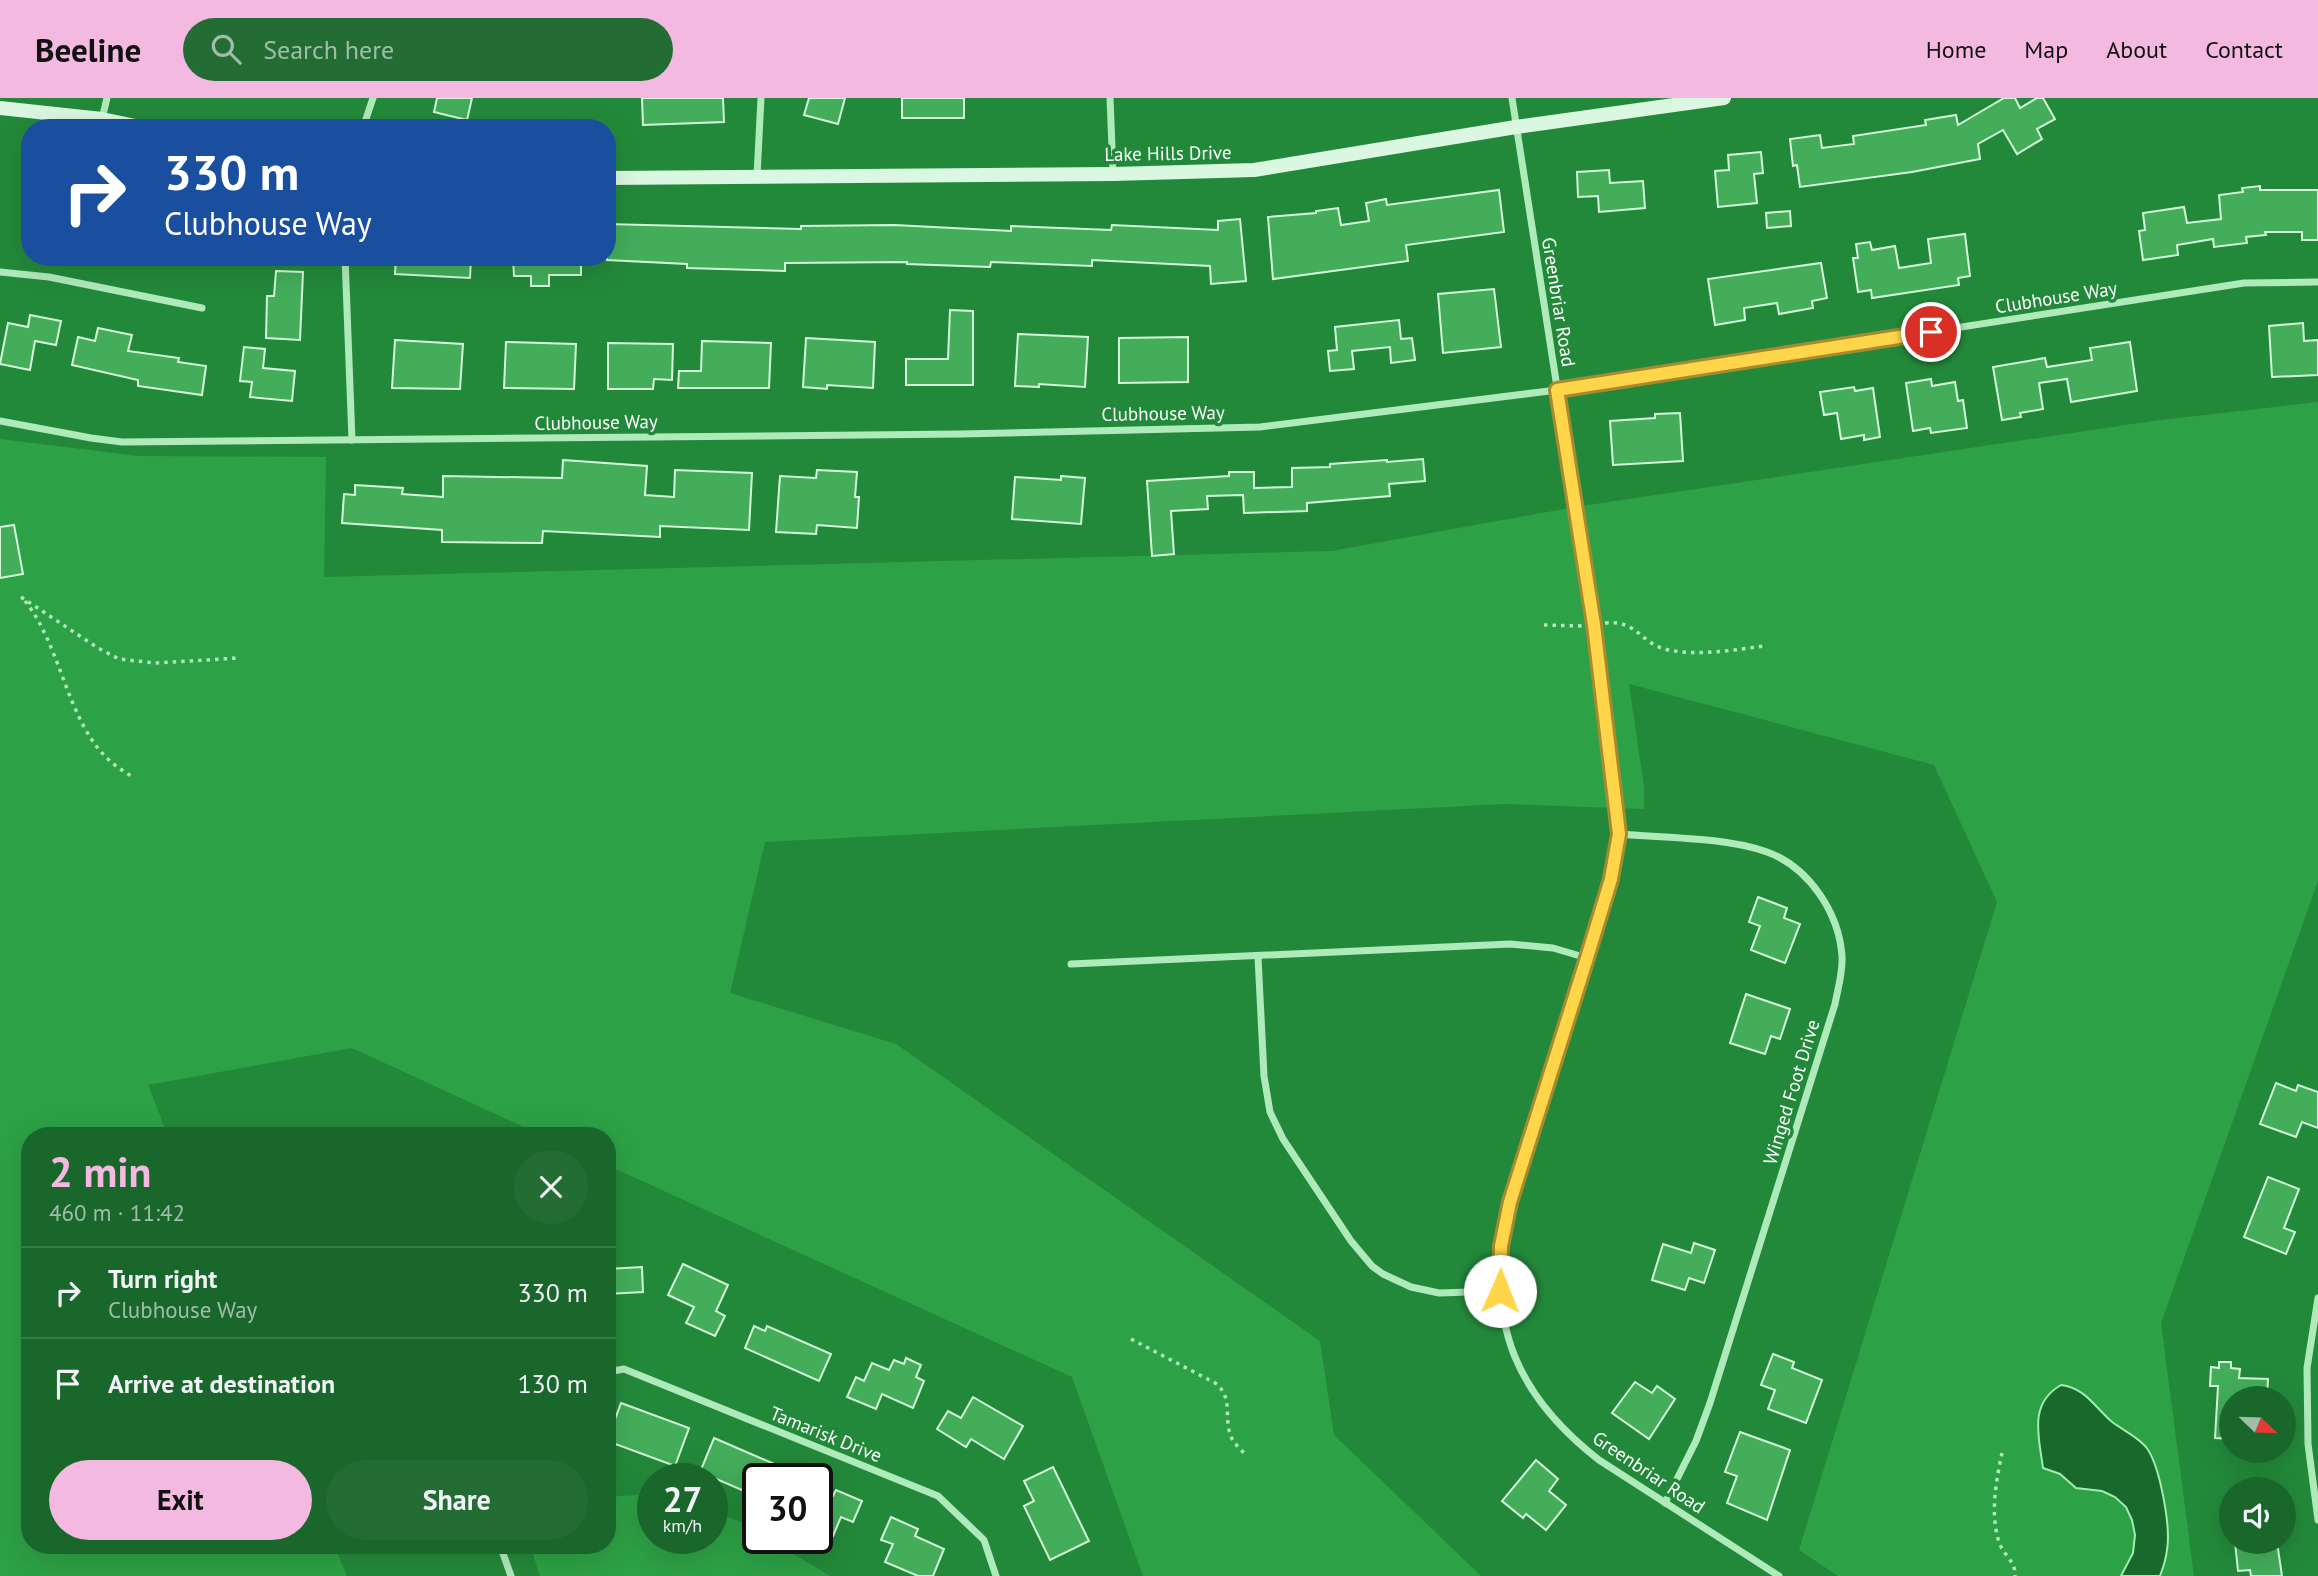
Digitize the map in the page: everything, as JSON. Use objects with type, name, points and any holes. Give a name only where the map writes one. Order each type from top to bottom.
[{"type":"street","points":[[0,108],[102,119],[107,98]]},
{"type":"street","points":[[366,119],[373,98]]},
{"type":"street","points":[[757,176],[761,98]]},
{"type":"street","points":[[1110,98],[1113,174]]},
{"type":"street","name":"Greenbriar Road","points":[[1512,98],[1594,625],[1619,834],[1611,879],[1510,1202],[1501,1246],[1502,1316],[1509,1343],[1521,1371],[1548,1412],[1575,1441],[1779,1576]]},
{"type":"street","name":"Lake Hills Drive","points":[[616,178],[1113,174],[1254,170],[1516,127],[1724,98]]},
{"type":"street","points":[[345,266],[352,440]]},
{"type":"street","points":[[0,272],[49,277],[202,308]]},
{"type":"street","name":"Clubhouse Way","points":[[0,421],[122,442],[961,434],[1260,427],[1557,390],[2244,283],[2318,282]]},
{"type":"street","name":"Winged Foot Drive","points":[[1619,834],[1726,843],[1770,853],[1805,876],[1819,894],[1835,925],[1842,958],[1835,1004],[1710,1403],[1696,1441],[1665,1503]]},
{"type":"street","points":[[1071,964],[1510,944],[1553,948],[1587,958]]},
{"type":"street","points":[[1258,957],[1264,1076],[1270,1112],[1283,1139],[1351,1241],[1378,1270],[1411,1287],[1438,1293],[1500,1291]]},
{"type":"street","points":[[2318,1298],[2308,1381],[2308,1444],[2318,1520]]},
{"type":"street","name":"Tamarisk Drive","points":[[616,1370],[624,1369],[938,1496],[984,1539],[996,1576]]},
{"type":"street","points":[[503,1554],[511,1576]]},
{"type":"path","points":[[131,776],[108,759],[91,736],[39,622],[21,597],[119,659],[155,663],[237,658]]},
{"type":"path","points":[[1544,625],[1623,623],[1651,644],[1669,650],[1736,650],[1764,646]]},
{"type":"path","points":[[1131,1339],[1217,1384],[1226,1394],[1228,1401],[1230,1434],[1244,1453]]},
{"type":"path","points":[[2001,1453],[1996,1495],[1996,1531],[2001,1548],[2016,1569],[2015,1576]]},
{"type":"shaded area","points":[[2318,402],[2318,881],[2161,1323],[2194,1576],[1838,1576],[1799,1550],[1997,902],[1934,765],[1629,684],[1644,787],[1644,809],[1505,804],[765,842],[730,993],[896,1044],[1320,1341],[1334,1435],[1481,1576],[1143,1576],[1072,1377],[616,1169],[616,1127],[523,1127],[352,1048],[148,1085],[164,1127],[21,1127],[21,1554],[338,1554],[347,1576],[0,1576],[0,439],[138,456],[326,457],[324,577],[1332,551],[1575,507],[2152,421]]},
{"type":"shaded area","points":[[2061,1385],[2077,1390],[2089,1398],[2111,1421],[2142,1443],[2151,1456],[2160,1481],[2168,1540],[2160,1576],[2121,1576],[2133,1553],[2135,1535],[2126,1507],[2115,1497],[2102,1491],[2076,1488],[2060,1474],[2043,1468],[2038,1433],[2040,1411],[2051,1393]]},
{"type":"shaded area","points":[[637,1495],[637,1554],[728,1554],[728,1517],[742,1523],[742,1554],[794,1554],[830,1576],[540,1576],[533,1554],[616,1554],[616,1496]]},
{"type":"building","points":[[437,98],[472,98],[467,119],[434,112]]},
{"type":"building","points":[[642,98],[723,98],[724,122],[643,125]]},
{"type":"building","points":[[809,98],[845,98],[838,124],[804,115]]},
{"type":"building","points":[[902,98],[964,98],[964,118],[902,118]]},
{"type":"building","points":[[2004,98],[2015,98],[2020,108],[2037,98],[2043,98],[2055,119],[2037,129],[2042,139],[2017,154],[2003,130],[1978,144],[1980,159],[1912,172],[1800,187],[1797,165],[1793,166],[1790,139],[1820,135],[1822,148],[1854,144],[1853,136],[1926,125],[1925,120],[1956,115],[1958,125]]},
{"type":"building","points":[[1761,152],[1763,173],[1754,174],[1757,203],[1718,207],[1715,171],[1729,170],[1728,155]]},
{"type":"building","points":[[1609,170],[1610,183],[1643,181],[1645,208],[1599,212],[1598,196],[1578,197],[1577,172]]},
{"type":"building","points":[[2260,186],[2260,190],[2318,190],[2318,240],[2302,240],[2302,232],[2265,232],[2266,235],[2246,237],[2247,243],[2214,247],[2213,239],[2177,245],[2178,255],[2143,260],[2139,231],[2145,230],[2143,213],[2184,207],[2187,223],[2221,219],[2219,195],[2243,192],[2242,188]]},
{"type":"building","points":[[1499,190],[1504,232],[1406,245],[1408,261],[1273,279],[1268,217],[1316,213],[1338,208],[1341,225],[1369,221],[1366,203],[1386,199],[1387,205]]},
{"type":"building","points":[[1790,211],[1791,226],[1767,228],[1766,213]]},
{"type":"building","points":[[1240,219],[1246,281],[1211,284],[1210,266],[1092,260],[1092,266],[991,262],[990,267],[907,262],[785,263],[785,271],[687,268],[687,264],[616,260],[616,224],[801,229],[801,226],[894,225],[1011,231],[1011,226],[1111,230],[1112,225],[1218,230],[1218,221]]},
{"type":"building","points":[[1965,234],[1970,276],[1958,278],[1959,285],[1872,298],[1871,290],[1858,292],[1853,258],[1858,258],[1856,244],[1870,242],[1872,250],[1895,246],[1899,268],[1931,263],[1928,239]]},
{"type":"building","points":[[1821,263],[1827,298],[1812,301],[1813,308],[1779,314],[1777,303],[1744,308],[1745,320],[1715,325],[1708,279]]},
{"type":"building","points":[[395,266],[471,266],[470,278],[395,274]]},
{"type":"building","points":[[513,266],[581,266],[581,275],[549,275],[549,286],[531,286],[531,276],[514,276]]},
{"type":"building","points":[[276,271],[303,272],[300,340],[266,338],[267,296],[274,296]]},
{"type":"building","points":[[1494,289],[1501,347],[1443,353],[1438,294]]},
{"type":"building","points":[[950,310],[973,311],[973,385],[906,385],[906,359],[948,359]]},
{"type":"building","points":[[30,315],[61,321],[56,345],[35,341],[30,370],[0,364],[8,323],[28,327]]},
{"type":"building","points":[[1399,320],[1401,339],[1412,338],[1415,360],[1391,363],[1390,347],[1352,351],[1354,369],[1330,371],[1328,351],[1337,350],[1335,327]]},
{"type":"building","points":[[2303,323],[2304,341],[2318,340],[2318,375],[2272,377],[2269,326]]},
{"type":"building","points":[[98,328],[132,335],[128,351],[179,358],[178,362],[206,366],[202,395],[138,386],[138,380],[72,365],[78,337],[95,341]]},
{"type":"building","points":[[1018,334],[1088,337],[1085,387],[1039,384],[1039,387],[1015,386]]},
{"type":"building","points":[[1188,337],[1188,382],[1119,383],[1119,338]]},
{"type":"building","points":[[806,338],[875,342],[873,388],[827,385],[827,389],[803,387]]},
{"type":"building","points":[[395,340],[463,344],[460,389],[392,388]]},
{"type":"building","points":[[702,341],[771,343],[769,388],[678,388],[679,371],[701,371]]},
{"type":"building","points":[[506,342],[576,344],[574,389],[504,388]]},
{"type":"building","points":[[2130,342],[2137,391],[2071,402],[2067,379],[2039,383],[2043,409],[2002,420],[1993,367],[2045,358],[2047,367],[2092,360],[2090,348]]},
{"type":"building","points":[[608,343],[673,344],[672,380],[654,379],[653,389],[608,389]]},
{"type":"building","points":[[244,347],[265,349],[263,368],[295,371],[292,401],[250,397],[252,382],[240,381]]},
{"type":"building","points":[[1931,379],[1932,386],[1955,382],[1958,401],[1963,400],[1967,428],[1931,433],[1930,428],[1913,431],[1906,383]]},
{"type":"building","points":[[1854,387],[1855,391],[1873,388],[1880,437],[1864,440],[1864,435],[1841,439],[1837,413],[1824,415],[1820,392]]},
{"type":"building","points":[[1680,413],[1683,461],[1613,465],[1610,421],[1655,418],[1655,414]]},
{"type":"building","points":[[1423,459],[1425,481],[1389,484],[1390,496],[1307,503],[1307,511],[1244,513],[1243,495],[1207,496],[1208,509],[1171,511],[1174,554],[1152,556],[1147,481],[1254,472],[1254,488],[1292,487],[1292,468]]},
{"type":"building","points":[[563,460],[647,466],[645,495],[674,497],[675,470],[752,473],[749,530],[660,526],[660,537],[543,531],[542,543],[442,542],[442,530],[342,523],[344,494],[355,495],[355,485],[403,488],[402,494],[443,497],[443,476],[562,478]]},
{"type":"building","points":[[817,470],[857,472],[857,528],[817,525],[816,534],[776,532],[780,476],[816,478]]},
{"type":"building","points":[[1061,476],[1085,478],[1081,524],[1012,519],[1015,477],[1061,480]]},
{"type":"building","points":[[14,525],[23,574],[0,578],[0,527]]},
{"type":"building","points":[[1758,897],[1787,908],[1784,918],[1800,924],[1785,963],[1751,950],[1760,926],[1749,922]]},
{"type":"building","points":[[1746,994],[1790,1009],[1780,1039],[1771,1036],[1765,1054],[1730,1043]]},
{"type":"building","points":[[2276,1083],[2296,1091],[2298,1085],[2318,1092],[2318,1128],[2302,1122],[2296,1137],[2260,1124]]},
{"type":"building","points":[[2268,1177],[2299,1189],[2284,1228],[2295,1232],[2286,1254],[2244,1237]]},
{"type":"building","points":[[1694,1243],[1715,1250],[1704,1283],[1689,1278],[1685,1290],[1652,1280],[1663,1244],[1691,1253]]},
{"type":"building","points":[[683,1264],[728,1285],[716,1311],[725,1316],[715,1336],[686,1323],[694,1307],[668,1295]]},
{"type":"building","points":[[642,1267],[643,1292],[616,1294],[616,1268]]},
{"type":"building","points":[[754,1326],[765,1331],[767,1326],[831,1354],[819,1381],[745,1348]]},
{"type":"building","points":[[1773,1354],[1794,1362],[1792,1368],[1822,1380],[1806,1423],[1768,1409],[1775,1390],[1761,1385]]},
{"type":"building","points":[[906,1358],[921,1365],[916,1377],[924,1381],[913,1408],[882,1394],[876,1409],[847,1397],[856,1377],[864,1381],[872,1363],[889,1370],[894,1360],[904,1364]]},
{"type":"building","points":[[2219,1362],[2231,1362],[2231,1368],[2240,1369],[2239,1378],[2268,1379],[2268,1386],[2219,1386],[2219,1438],[2215,1438],[2218,1386],[2210,1386],[2211,1367],[2219,1368]]},
{"type":"building","points":[[1635,1382],[1652,1393],[1657,1386],[1675,1399],[1649,1439],[1612,1413]]},
{"type":"building","points":[[973,1397],[1023,1426],[1004,1459],[971,1439],[966,1447],[937,1429],[948,1411],[961,1418]]},
{"type":"building","points":[[621,1403],[689,1428],[676,1463],[667,1463],[616,1444],[616,1417]]},
{"type":"building","points":[[1740,1432],[1790,1450],[1767,1520],[1727,1503],[1737,1476],[1725,1472]]},
{"type":"building","points":[[714,1438],[772,1463],[742,1463],[742,1490],[728,1484],[728,1463],[704,1463]]},
{"type":"building","points":[[1536,1460],[1558,1479],[1549,1491],[1566,1505],[1546,1530],[1526,1514],[1523,1518],[1502,1501]]},
{"type":"building","points":[[1053,1467],[1089,1541],[1050,1560],[1024,1506],[1034,1501],[1024,1481]]},
{"type":"building","points":[[836,1490],[862,1501],[853,1522],[841,1517],[833,1536],[833,1496]]},
{"type":"building","points":[[891,1517],[918,1529],[915,1536],[944,1549],[933,1576],[918,1576],[885,1562],[893,1544],[881,1540]]},
{"type":"building","points":[[2236,1554],[2279,1554],[2282,1576],[2251,1576],[2250,1570],[2238,1571]]},
{"type":"route","points":[[1500,1291],[1501,1246],[1510,1202],[1611,879],[1619,834],[1594,625],[1557,390],[1931,332]]}]
